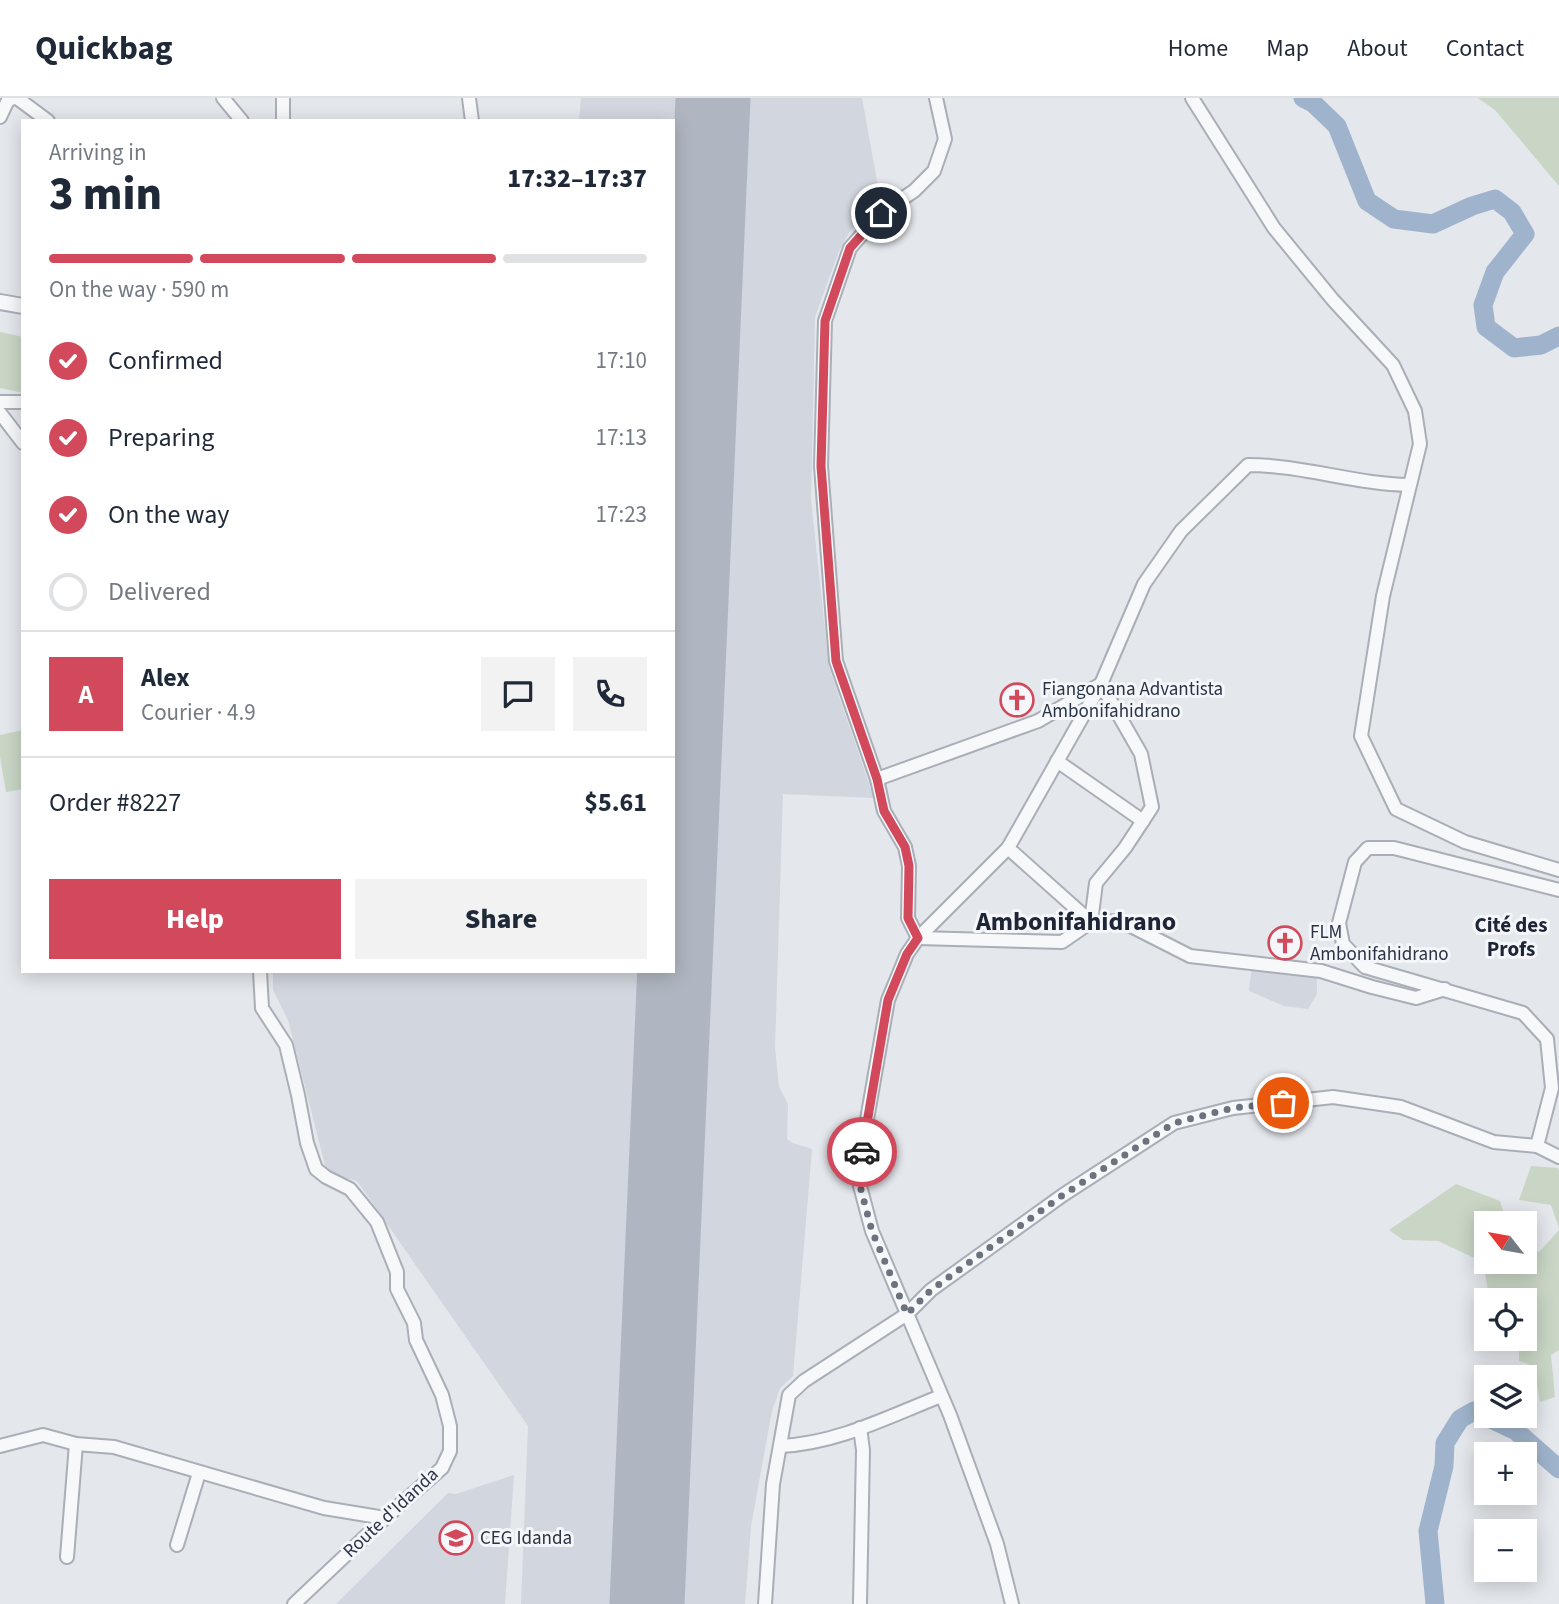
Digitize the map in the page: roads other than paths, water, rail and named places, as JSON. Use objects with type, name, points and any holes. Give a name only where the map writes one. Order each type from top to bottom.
[{"type":"street","points":[[0,117],[8,100],[15,98],[45,119]]},
{"type":"street","points":[[223,98],[240,119]]},
{"type":"street","points":[[283,98],[283,119]]},
{"type":"street","points":[[469,98],[472,119]]},
{"type":"street","points":[[918,938],[908,918],[909,866],[905,847],[884,811],[877,779],[836,661],[821,466],[825,321],[850,248],[881,213],[914,191],[934,171],[945,139],[936,98]]},
{"type":"street","points":[[1192,98],[1274,228],[1333,300],[1394,365],[1415,411],[1420,444],[1382,596],[1360,736],[1396,809],[1465,842],[1559,870]]},
{"type":"street","points":[[0,302],[21,306]]},
{"type":"street","points":[[0,402],[21,402]]},
{"type":"street","points":[[0,413],[21,440]]},
{"type":"street","points":[[1012,1604],[998,1544],[941,1396],[872,1231],[860,1186],[863,1142],[888,1000],[907,954],[918,938],[1008,848],[1101,684],[1144,584],[1181,531],[1248,465],[1308,471],[1381,485],[1409,485]]},
{"type":"street","points":[[877,779],[1038,721],[1101,684]]},
{"type":"street","points":[[1091,922],[1096,883],[1125,848],[1152,807],[1141,754],[1101,684]]},
{"type":"street","points":[[1057,761],[1143,821]]},
{"type":"street","points":[[1008,848],[1091,922]]},
{"type":"street","points":[[1537,1146],[1552,1088],[1547,1039],[1523,1013],[1365,967],[1343,944],[1339,923],[1355,862],[1368,848],[1394,848],[1559,890]]},
{"type":"street","points":[[918,938],[1062,942],[1091,922],[1121,921],[1190,956],[1321,971],[1416,998],[1445,989]]},
{"type":"street","name":"Route d'Idanda","points":[[260,973],[262,1008],[286,1045],[307,1143],[316,1169],[350,1189],[377,1222],[397,1272],[397,1289],[414,1323],[416,1340],[442,1395],[450,1426],[450,1451],[442,1468],[294,1604]]},
{"type":"street","points":[[765,1604],[774,1484],[789,1395],[803,1381],[907,1314],[931,1290],[1063,1195],[1174,1123],[1233,1108],[1333,1097],[1401,1107],[1494,1142],[1537,1146],[1559,1157]]},
{"type":"street","points":[[780,1446],[801,1446],[860,1428],[941,1396]]},
{"type":"street","points":[[860,1428],[863,1450],[860,1602]]},
{"type":"street","points":[[0,1446],[43,1435],[76,1444],[114,1447],[199,1474],[324,1508],[385,1518]]},
{"type":"street","points":[[66,1557],[76,1444]]},
{"type":"street","points":[[177,1545],[199,1474]]},
{"type":"waterway","points":[[1303,98],[1313,103],[1337,126],[1367,201],[1394,219],[1433,224],[1472,206],[1495,199],[1512,212],[1525,234],[1495,272],[1483,305],[1486,327],[1514,348],[1541,345],[1559,336]]},
{"type":"waterway","points":[[1435,1604],[1428,1531],[1444,1466],[1445,1443],[1460,1419],[1474,1411],[1516,1431],[1559,1469]]},
{"type":"place","name":"Fiangonana Advantista Ambonifahidrano","points":[[1017,700]]},
{"type":"place","name":"FLM Ambonifahidrano","points":[[1285,943]]},
{"type":"place","name":"CEG Idanda","points":[[456,1538]]},
{"type":"district","name":"Ambonifahidrano","points":[[1076,921]]},
{"type":"district","name":"Cité des Profs","points":[[1511,937]]}]
